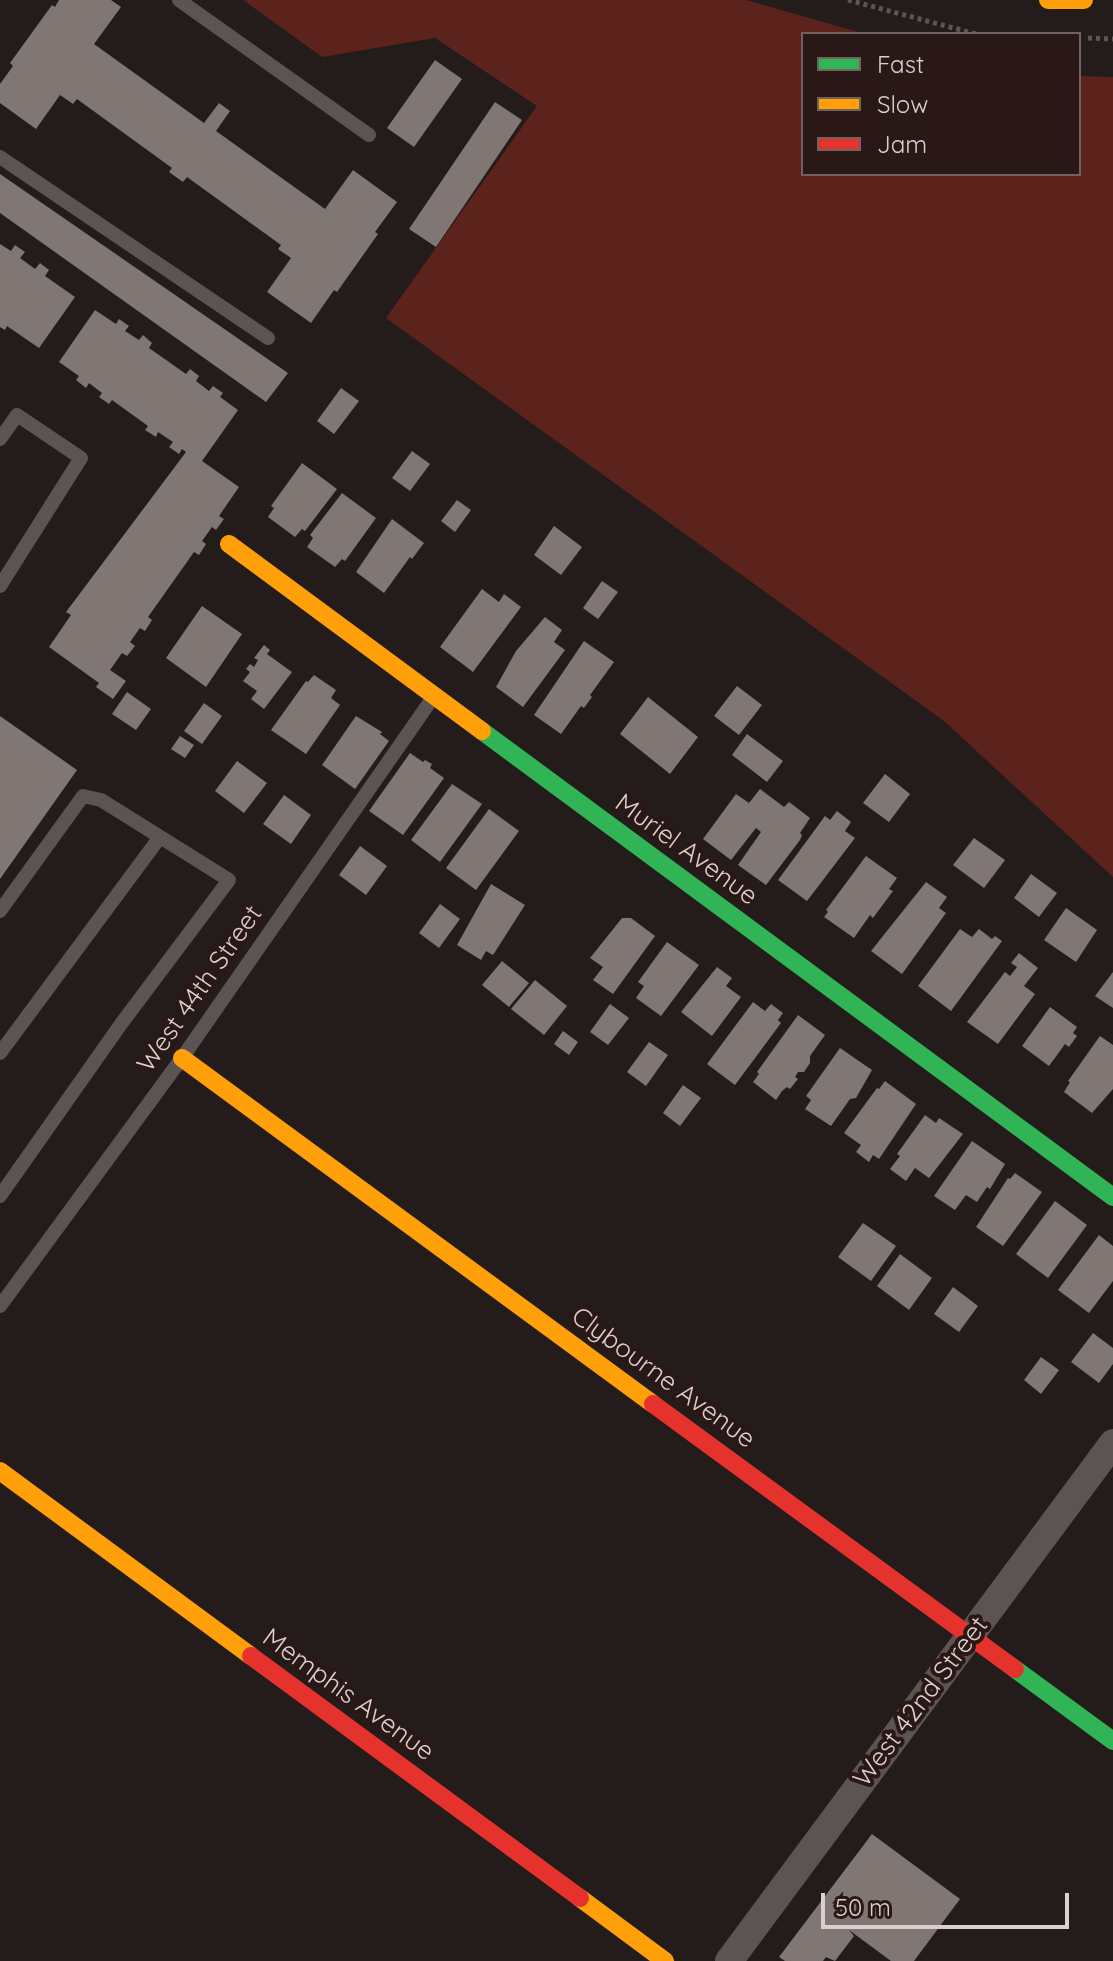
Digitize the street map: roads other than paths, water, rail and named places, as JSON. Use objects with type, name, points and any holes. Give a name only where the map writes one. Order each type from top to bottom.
[{"type":"street","points":[[1048,0],[1084,0]]},
{"type":"street","name":"Muriel Avenue","points":[[229,544],[1113,1197]]},
{"type":"street","name":"Clybourne Avenue","points":[[182,1058],[1113,1741]]},
{"type":"street","name":"West 42nd Street","points":[[729,1961],[1113,1443]]},
{"type":"street","name":"Memphis Avenue","points":[[0,1471],[665,1961]]},
{"type":"lane","points":[[179,0],[369,135]]},
{"type":"lane","points":[[0,157],[268,338]]},
{"type":"lane","points":[[0,439],[17,415],[81,458],[0,586]]},
{"type":"lane","name":"West 44th Street","points":[[0,1306],[182,1058],[434,696]]},
{"type":"lane","points":[[0,911],[83,796],[101,800],[229,880],[121,1024],[0,1196]]},
{"type":"lane","points":[[0,1053],[160,837]]}]
